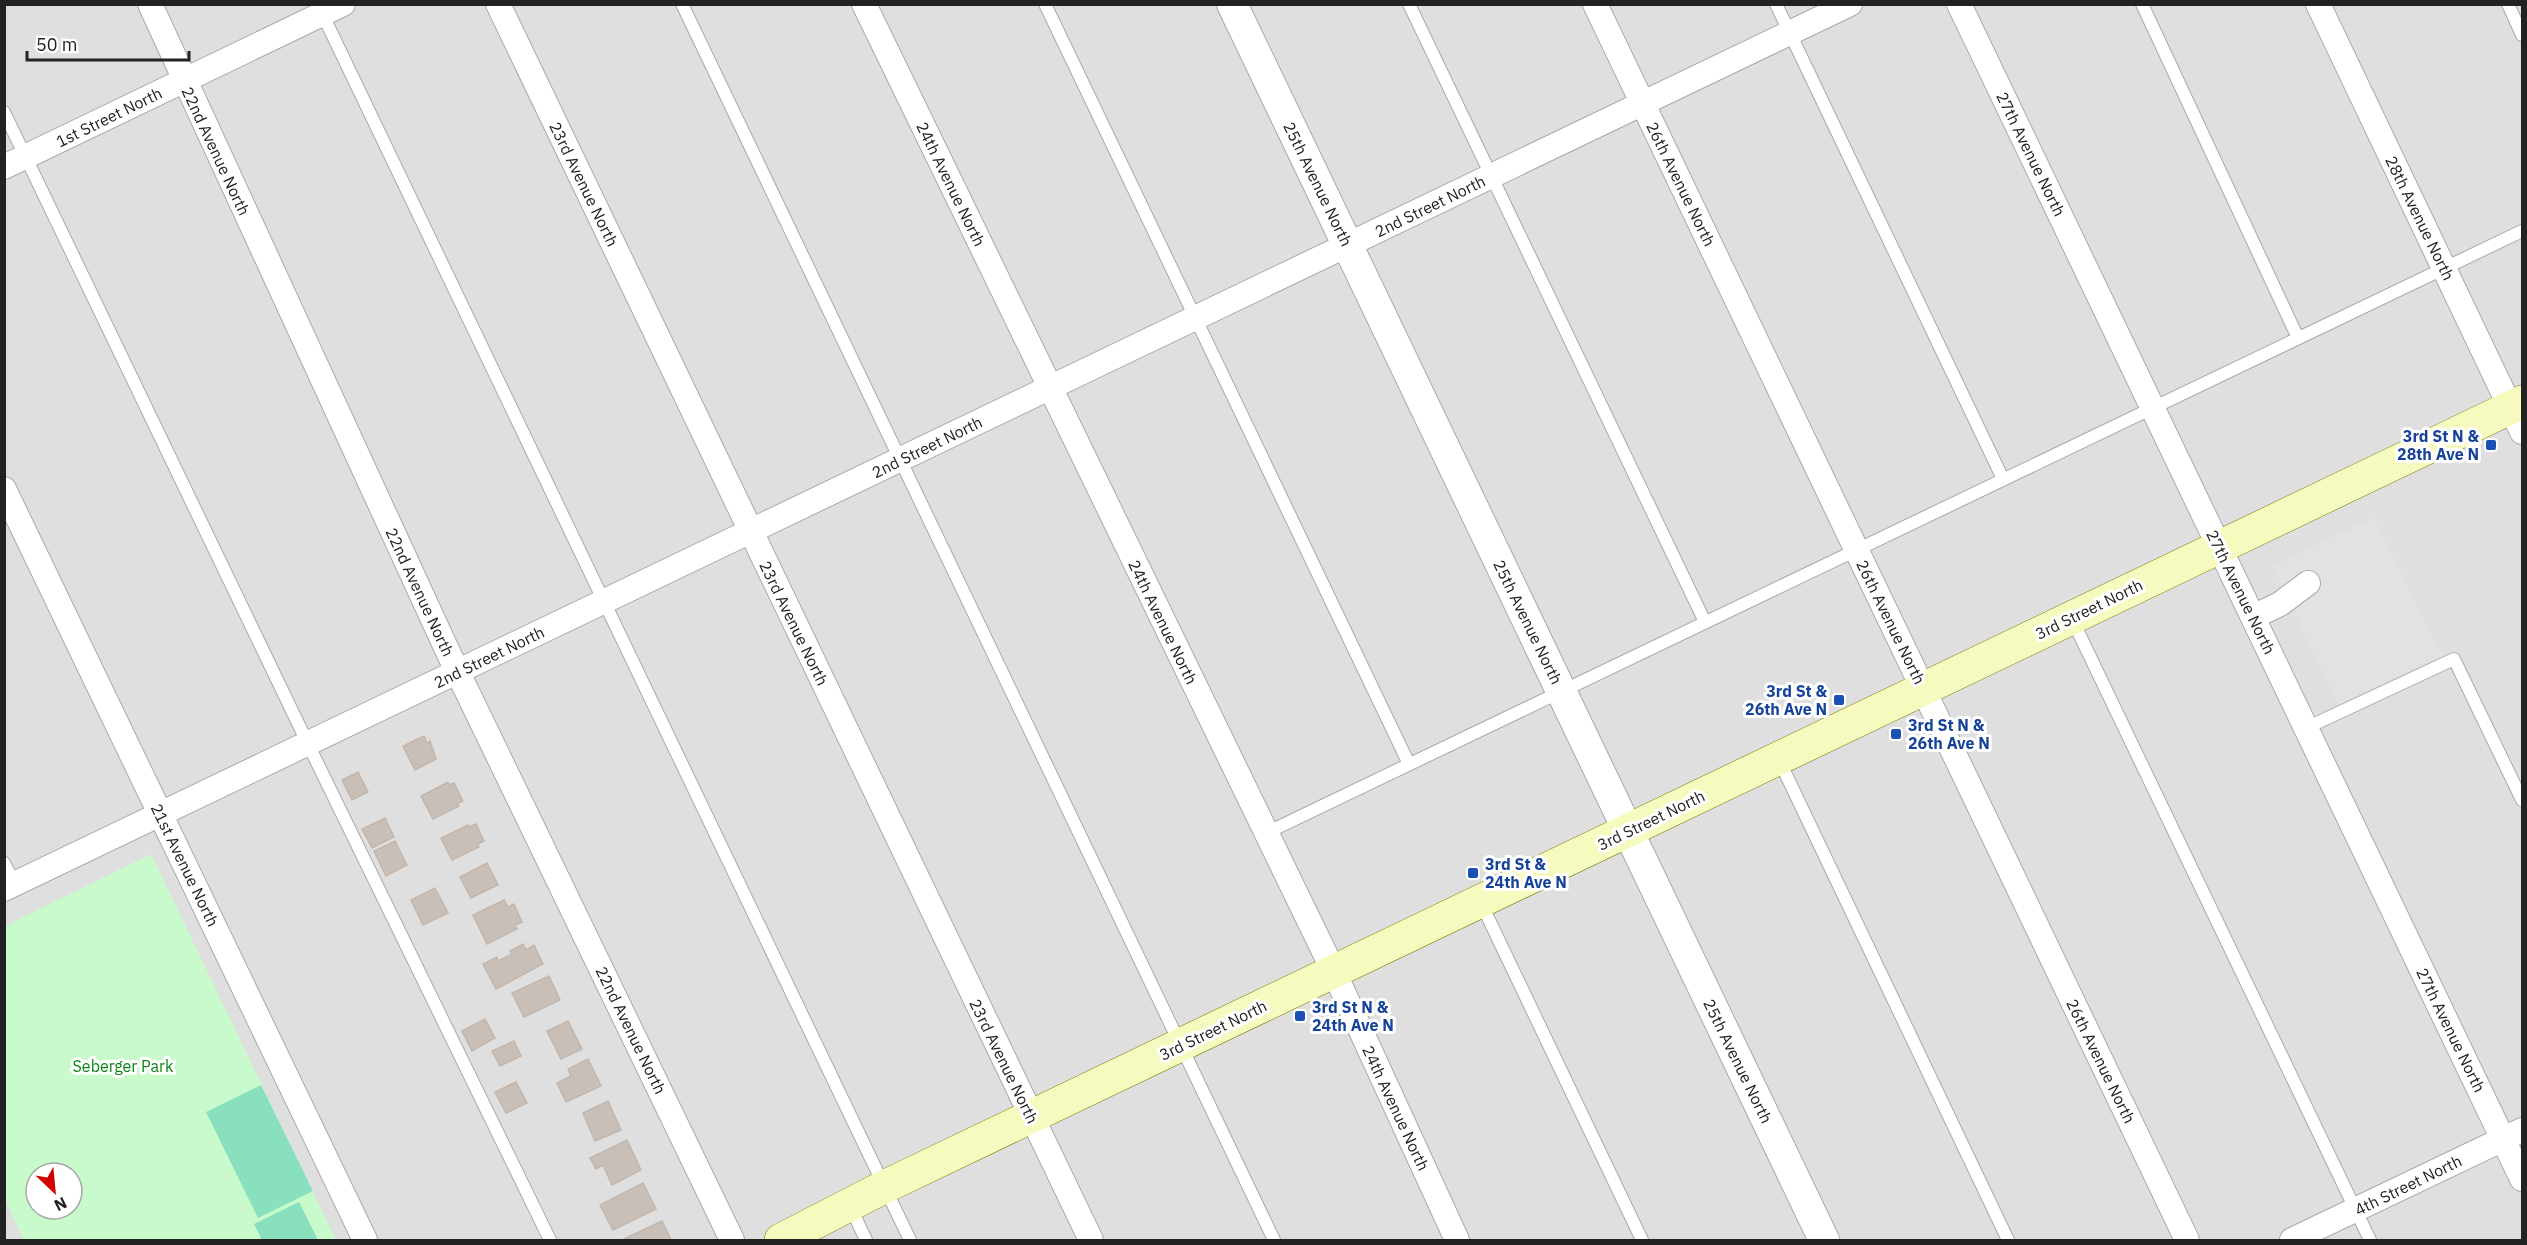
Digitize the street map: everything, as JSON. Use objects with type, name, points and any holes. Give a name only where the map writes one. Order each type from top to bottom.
[{"type":"main road","name":"3rd Street North","points":[[791,1238],[884,1187],[2219,547],[2519,413]]},
{"type":"street","name":"22nd Avenue North","points":[[150,4],[458,672],[732,1240]]},
{"type":"street","name":"23rd Avenue North","points":[[498,4],[1091,1240]]},
{"type":"street","name":"24th Avenue North","points":[[864,4],[1334,972],[1457,1240]]},
{"type":"street","name":"25th Avenue North","points":[[1232,4],[1824,1240]]},
{"type":"street","name":"26th Avenue North","points":[[1595,4],[2187,1240]]},
{"type":"street","name":"2nd Street North","points":[[10,887],[1850,4]]},
{"type":"street","name":"27th Avenue North","points":[[1959,4],[2306,728],[2513,1135],[2523,1179]]},
{"type":"street","name":"28th Avenue North","points":[[2318,4],[2444,268],[2519,413]]},
{"type":"street","name":"1st Street North","points":[[4,167],[184,81],[328,8]]},
{"type":"street","name":"21st Avenue North","points":[[4,489],[365,1240]]},
{"type":"street","points":[[2253,617],[2280,604],[2308,583]]},
{"type":"street","name":"4th Street North","points":[[2292,1240],[2513,1135]]},
{"type":"lane","points":[[682,4],[1275,1240]]},
{"type":"lane","points":[[1045,4],[1409,764]]},
{"type":"lane","points":[[1409,4],[1705,622]]},
{"type":"lane","points":[[1776,4],[2003,479]]},
{"type":"lane","points":[[2142,4],[2298,338]]},
{"type":"lane","points":[[2508,4],[2523,35]]},
{"type":"lane","points":[[328,8],[604,602],[910,1240]]},
{"type":"lane","points":[[4,112],[550,1240]]},
{"type":"lane","points":[[1266,833],[2523,231]]},
{"type":"lane","points":[[2071,618],[2370,1240]]},
{"type":"lane","points":[[2306,728],[2454,658],[2523,800]]},
{"type":"lane","points":[[1778,759],[2008,1240]]},
{"type":"lane","points":[[4,863],[10,887]]},
{"type":"lane","points":[[1480,902],[1642,1240]]},
{"type":"lane","points":[[850,1205],[866,1240]]},
{"type":"shaded area","points":[[5,5],[2522,5],[2522,1240],[5,1240]]},
{"type":"shaded area","points":[[2374,517],[2442,655],[2339,705],[2272,567]]},
{"type":"green space","name":"Seberger Park","points":[[151,854],[336,1240],[24,1240],[5,1200],[5,926]]},
{"type":"green space","points":[[261,1085],[313,1191],[258,1218],[206,1112]]},
{"type":"green space","points":[[299,1202],[318,1240],[262,1240],[254,1224]]},
{"type":"building","points":[[424,736],[427,743],[430,741],[436,759],[415,770],[403,746]]},
{"type":"building","points":[[358,772],[368,792],[352,800],[342,780]]},
{"type":"building","points":[[448,782],[449,785],[454,783],[463,801],[457,804],[459,806],[433,819],[421,796]]},
{"type":"building","points":[[385,818],[394,837],[372,848],[362,829]]},
{"type":"building","points":[[476,824],[484,841],[477,844],[479,847],[452,860],[441,838],[468,825],[469,827]]},
{"type":"building","points":[[395,841],[407,865],[386,876],[374,851]]},
{"type":"building","points":[[487,863],[498,885],[471,898],[460,877]]},
{"type":"building","points":[[435,888],[448,913],[423,925],[411,900]]},
{"type":"building","points":[[504,900],[508,907],[514,904],[522,922],[515,925],[517,929],[487,944],[473,915]]},
{"type":"building","points":[[523,944],[526,950],[534,945],[543,964],[496,989],[483,964],[497,957],[498,961],[512,954],[510,951]]},
{"type":"building","points":[[549,976],[560,1000],[524,1017],[512,993]]},
{"type":"building","points":[[485,1019],[495,1038],[472,1051],[462,1031]]},
{"type":"building","points":[[568,1021],[582,1049],[561,1059],[547,1031]]},
{"type":"building","points":[[514,1041],[521,1056],[500,1066],[492,1051]]},
{"type":"building","points":[[588,1059],[601,1086],[566,1102],[557,1083],[571,1076],[568,1069]]},
{"type":"building","points":[[516,1082],[527,1103],[506,1113],[495,1092]]},
{"type":"building","points":[[608,1101],[621,1130],[595,1141],[583,1113]]},
{"type":"building","points":[[627,1140],[641,1170],[612,1185],[603,1165],[596,1169],[590,1158]]},
{"type":"building","points":[[643,1183],[656,1209],[613,1230],[600,1205]]},
{"type":"building","points":[[662,1221],[671,1240],[622,1240]]},
{"type":"place","name":"3rd St N & 28th Ave N","points":[[2491,445]]},
{"type":"place","name":"3rd St & 26th Ave N","points":[[1839,700]]},
{"type":"place","name":"3rd St N & 26th Ave N","points":[[1896,734]]},
{"type":"place","name":"3rd St & 24th Ave N","points":[[1473,873]]},
{"type":"place","name":"3rd St N & 24th Ave N","points":[[1300,1016]]}]
